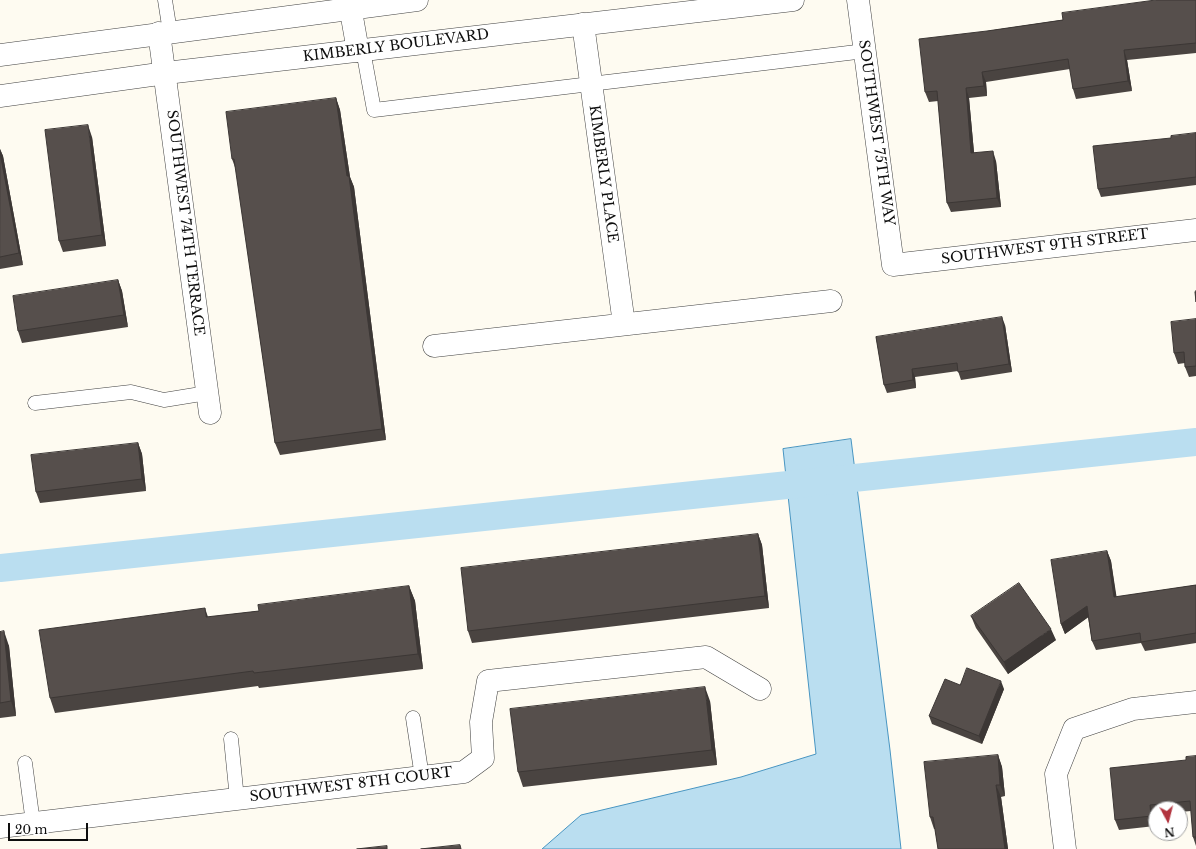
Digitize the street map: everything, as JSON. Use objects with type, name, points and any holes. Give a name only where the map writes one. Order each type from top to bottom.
[{"type":"street","points":[[0,56],[349,4],[417,0]]},
{"type":"street","name":"KIMBERLY BOULEVARD","points":[[0,96],[166,73],[793,0]]},
{"type":"street","name":"SOUTHWEST 75TH WAY","points":[[858,0],[893,265]]},
{"type":"street","points":[[349,4],[360,50]]},
{"type":"street","name":"KIMBERLY PLACE","points":[[583,24],[624,324]]},
{"type":"street","name":"SOUTHWEST 74TH TERRACE","points":[[165,32],[166,73],[208,403]]},
{"type":"street","name":"SOUTHWEST 9TH STREET","points":[[893,265],[1196,230]]},
{"type":"street","points":[[434,346],[831,301]]},
{"type":"street","name":"SOUTHWEST 8TH COURT","points":[[0,827],[464,772],[483,758],[481,722],[488,681],[706,657],[760,690]]},
{"type":"street","points":[[1065,849],[1056,774],[1074,729],[1133,709],[1196,702]]},
{"type":"lane","points":[[165,0],[165,32]]},
{"type":"lane","points":[[360,50],[374,110],[865,51]]},
{"type":"lane","points":[[35,403],[131,392],[164,400],[208,403]]},
{"type":"lane","points":[[413,718],[422,777]]},
{"type":"lane","points":[[231,739],[237,799]]},
{"type":"lane","points":[[25,763],[33,823]]},
{"type":"water","points":[[851,439],[901,849],[542,849],[581,815],[741,777],[816,754],[783,449]]},
{"type":"building","points":[[1156,0],[1196,0],[1196,43],[1124,50],[1128,81],[1073,89],[1068,59],[982,72],[984,86],[966,88],[971,153],[993,151],[997,198],[947,203],[937,91],[925,92],[919,39],[1063,20],[1062,13]]},
{"type":"building","points":[[336,98],[347,176],[349,176],[382,429],[275,443],[226,112]]},
{"type":"building","points":[[88,125],[102,235],[59,241],[45,130]]},
{"type":"building","points":[[1196,133],[1196,177],[1098,189],[1093,146],[1171,138],[1171,136]]},
{"type":"building","points":[[0,153],[19,253],[0,257]]},
{"type":"building","points":[[118,280],[124,315],[18,331],[13,296]]},
{"type":"building","points":[[1002,317],[1009,364],[958,372],[957,363],[912,369],[913,380],[884,385],[876,337]]},
{"type":"building","points":[[1196,319],[1196,366],[1185,367],[1184,352],[1174,353],[1171,322]]},
{"type":"building","points":[[138,443],[142,479],[36,492],[31,455]]},
{"type":"building","points":[[758,534],[765,596],[468,631],[461,568]]},
{"type":"building","points":[[1107,551],[1114,597],[1196,585],[1196,633],[1141,642],[1140,633],[1092,641],[1087,606],[1061,624],[1051,560]]},
{"type":"building","points":[[1019,583],[1051,629],[1004,662],[971,616]]},
{"type":"building","points":[[409,586],[418,654],[254,673],[253,671],[50,698],[39,630],[205,608],[206,617],[259,611],[258,605]]},
{"type":"building","points":[[4,631],[11,701],[0,703],[0,632]]},
{"type":"building","points":[[967,668],[1001,681],[979,736],[929,716],[945,679],[960,685]]},
{"type":"building","points":[[705,687],[712,750],[518,772],[510,709]]},
{"type":"building","points":[[998,755],[1000,785],[996,785],[1005,849],[938,849],[933,817],[930,817],[924,762]]},
{"type":"building","points":[[1196,756],[1196,837],[1193,837],[1190,801],[1148,801],[1148,816],[1115,820],[1110,768],[1186,760],[1186,757]]},
{"type":"building","points":[[460,845],[461,849],[421,849]]},
{"type":"building","points":[[387,846],[387,849],[357,849]]},
{"type":"waterway","points":[[0,568],[1196,442]]}]
